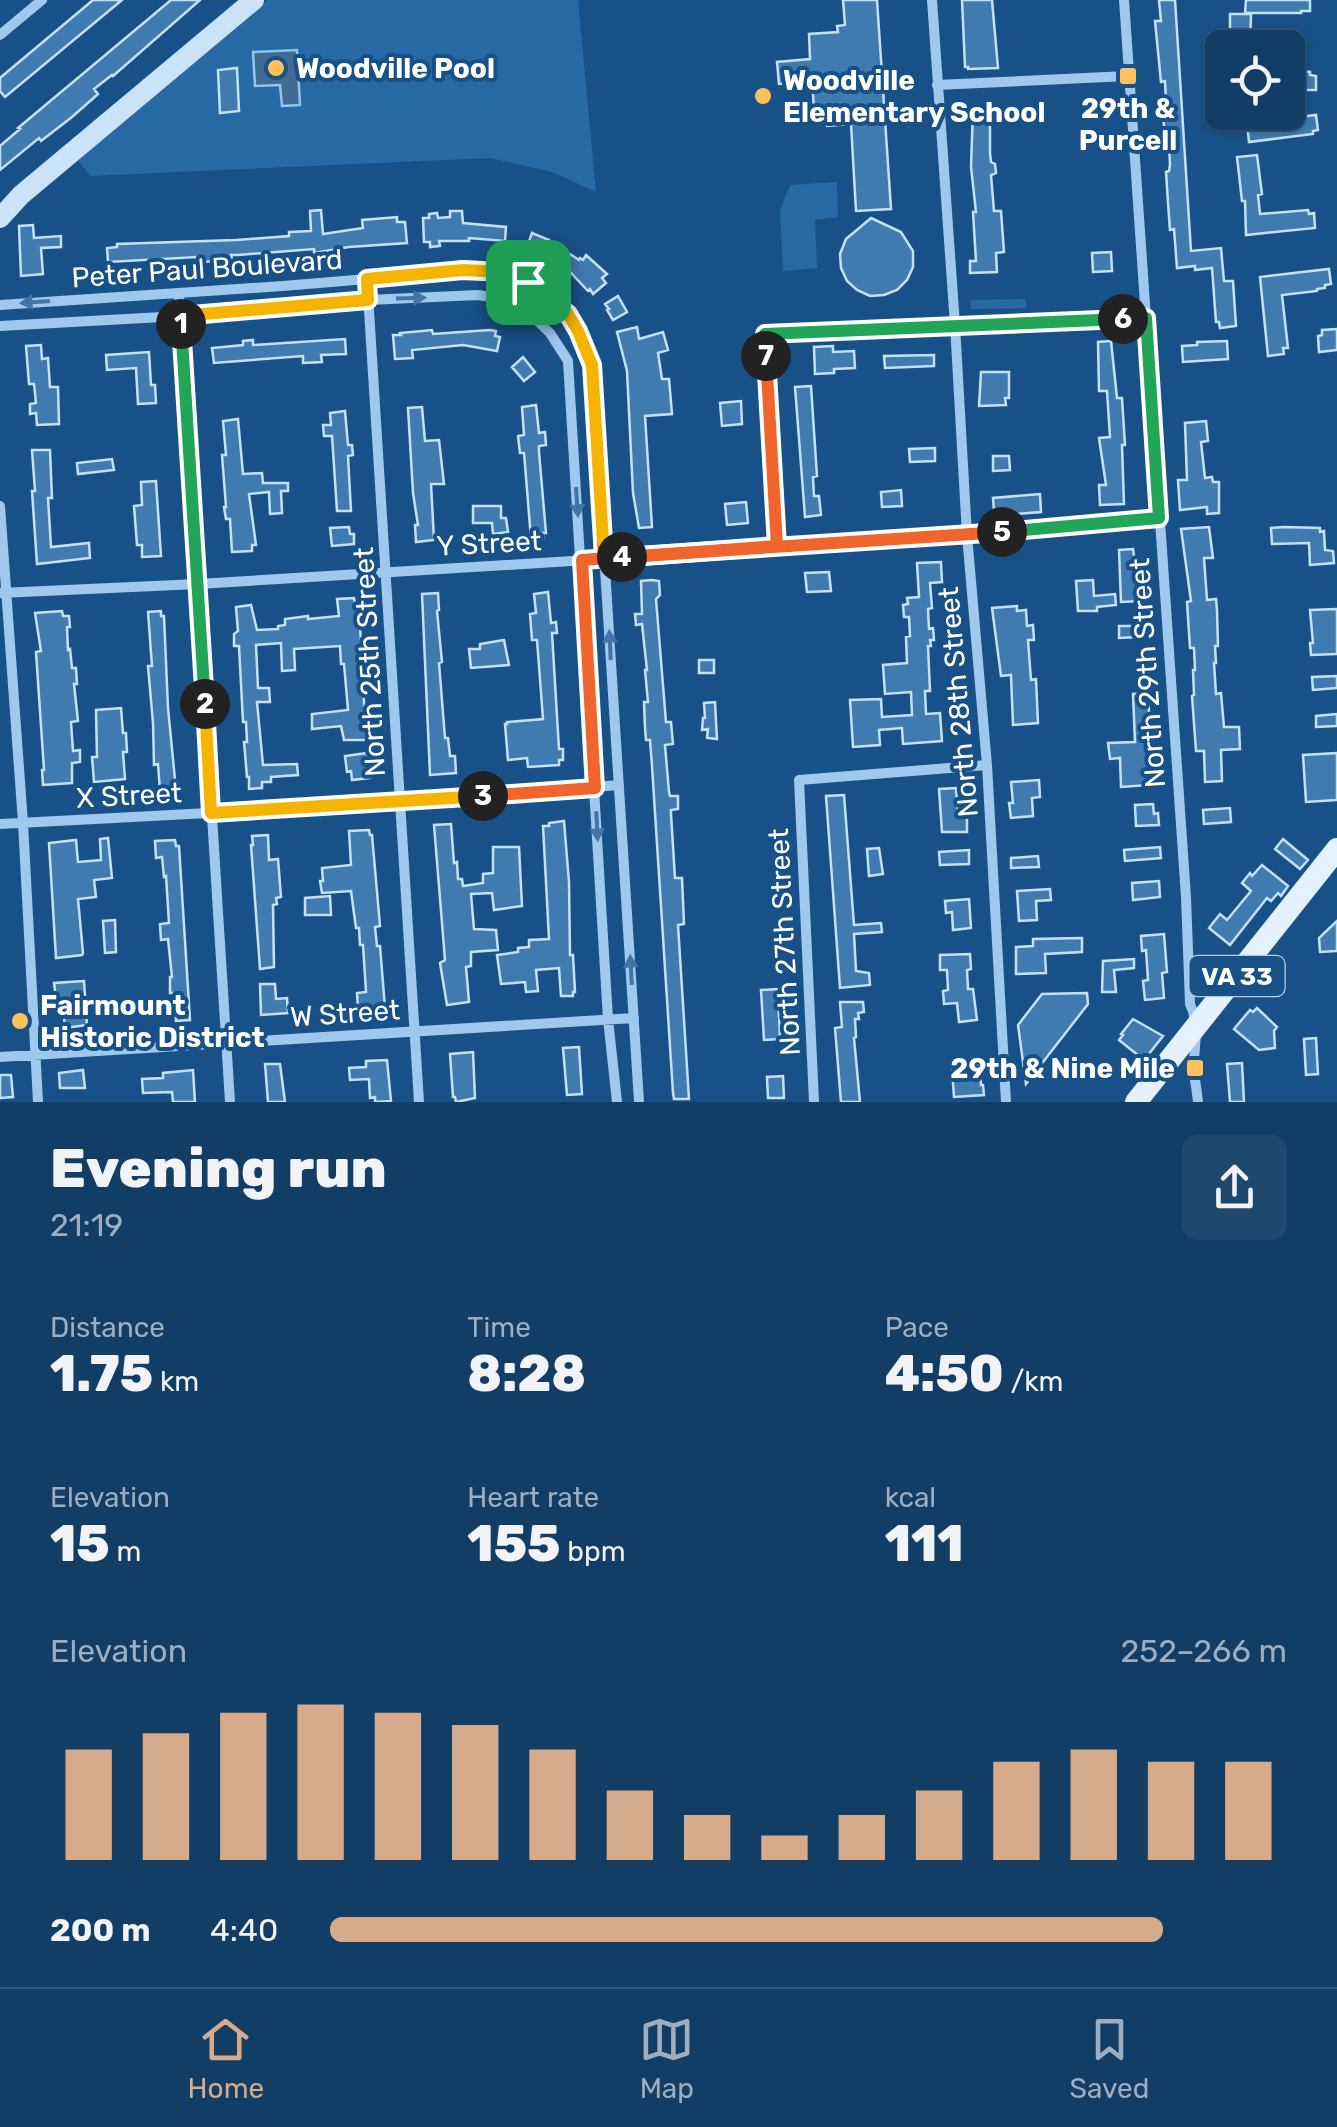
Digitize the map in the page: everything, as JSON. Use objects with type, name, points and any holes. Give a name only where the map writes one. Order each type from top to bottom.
[{"type":"main road","points":[[0,218],[22,195],[254,0]]},
{"type":"main road","points":[[0,208],[22,195]]},
{"type":"main road","name":"VA 33","points":[[1136,1102],[1337,849]]},
{"type":"street","points":[[0,35],[42,0]]},
{"type":"street","name":"North 28th Street","points":[[932,0],[966,535],[987,765],[1006,1102]]},
{"type":"street","name":"North 29th Street","points":[[1124,0],[1198,1102]]},
{"type":"street","points":[[938,86],[1128,76]]},
{"type":"street","name":"Peter Paul Boulevard","points":[[0,305],[463,270],[502,272],[528,282],[568,314],[592,365],[639,1102]]},
{"type":"street","name":"North 25th Street","points":[[367,279],[420,1102]]},
{"type":"street","points":[[179,293],[230,1102]]},
{"type":"street","name":"Peter Paul Boulevard","points":[[0,326],[478,295],[504,299],[525,309],[550,333],[568,361],[608,1020],[617,1102]]},
{"type":"street","points":[[777,546],[765,334],[1146,318]]},
{"type":"street","points":[[0,506],[38,1102]]},
{"type":"street","name":"Y Street","points":[[3,592],[604,559],[1159,518]]},
{"type":"street","name":"North 27th Street","points":[[814,1102],[799,780],[987,765]]},
{"type":"street","name":"X Street","points":[[0,824],[399,803],[619,786]]},
{"type":"street","name":"W Street","points":[[0,1057],[634,1018]]},
{"type":"shaded area","points":[[267,0],[578,0],[596,192],[552,172],[490,158],[90,176],[78,160]]},
{"type":"shaded area","name":"Woodville Pool","points":[[297,50],[300,105],[282,106],[280,85],[255,86],[253,52]]},
{"type":"shaded area","points":[[837,182],[838,217],[815,220],[817,268],[783,271],[780,210],[790,185]]},
{"type":"shaded area","points":[[1026,299],[1026,308],[971,309],[971,300]]},
{"type":"building","points":[[93,0],[122,0],[5,97],[0,91],[0,78]]},
{"type":"building","points":[[171,0],[200,0],[94,89],[98,94],[72,117],[0,170],[0,146],[18,128]]},
{"type":"building","points":[[843,0],[877,0],[891,209],[856,211],[851,124],[827,126],[825,106],[814,108],[812,82],[779,84],[777,62],[810,59],[809,34],[838,32],[837,26],[845,25]]},
{"type":"building","points":[[962,0],[992,0],[998,68],[965,67]]},
{"type":"building","points":[[1159,0],[1175,0],[1191,251],[1221,248],[1224,281],[1233,281],[1236,326],[1220,328],[1216,322],[1212,268],[1177,268],[1166,172],[1170,165],[1163,117],[1165,81],[1161,82],[1155,21],[1161,21]]},
{"type":"building","points":[[1246,0],[1310,0],[1310,11],[1245,13]]},
{"type":"building","points":[[1230,14],[1251,14],[1251,30],[1230,30]]},
{"type":"building","points":[[237,68],[239,111],[220,113],[218,70]]},
{"type":"building","points":[[1305,72],[1316,76],[1316,90],[1305,90]]},
{"type":"building","points":[[1007,107],[1007,118],[990,119],[991,162],[996,173],[991,175],[994,211],[1001,211],[1004,252],[996,253],[997,272],[970,273],[970,261],[976,261],[971,167],[973,109]]},
{"type":"building","points":[[1316,115],[1318,130],[1313,134],[1249,142],[1248,130],[1305,130],[1305,116]]},
{"type":"building","points":[[1257,155],[1262,194],[1258,195],[1260,214],[1308,210],[1309,214],[1314,213],[1315,228],[1246,235],[1237,157]]},
{"type":"building","points":[[321,210],[323,234],[363,228],[362,220],[397,217],[397,222],[405,222],[407,243],[314,253],[314,249],[231,255],[232,259],[204,262],[197,262],[197,257],[108,262],[107,248],[117,244],[236,240],[311,231],[310,211]]},
{"type":"building","points":[[450,211],[462,211],[463,223],[506,227],[505,241],[469,238],[439,241],[440,246],[430,247],[430,242],[424,242],[423,218],[437,213],[438,218],[450,217]]},
{"type":"building","points":[[871,218],[901,232],[913,251],[913,267],[907,280],[884,295],[870,296],[857,290],[841,268],[840,254],[846,239]]},
{"type":"building","points":[[33,225],[34,238],[61,236],[61,247],[41,248],[43,274],[21,276],[19,226]]},
{"type":"building","points":[[532,233],[579,260],[586,255],[607,274],[602,278],[606,283],[593,294],[588,291],[571,273],[568,277],[559,270],[562,266],[551,258],[527,247]]},
{"type":"building","points":[[1111,252],[1112,271],[1093,272],[1092,253]]},
{"type":"building","points":[[1329,269],[1331,284],[1325,288],[1282,295],[1288,348],[1283,348],[1284,354],[1268,356],[1260,277]]},
{"type":"building","points":[[618,296],[627,312],[613,320],[605,304]]},
{"type":"building","points":[[637,327],[639,339],[663,332],[668,350],[658,353],[662,379],[669,379],[672,414],[645,416],[652,527],[639,528],[633,493],[627,371],[617,332]]},
{"type":"building","points":[[1337,329],[1337,350],[1319,352],[1318,336],[1322,330]]},
{"type":"building","points":[[432,330],[433,334],[490,330],[500,337],[497,351],[463,345],[412,350],[413,358],[395,359],[393,335]]},
{"type":"building","points":[[345,339],[346,354],[321,355],[322,362],[303,363],[303,356],[214,363],[212,348],[253,340],[253,345]]},
{"type":"building","points":[[1111,341],[1117,398],[1122,398],[1124,504],[1100,505],[1099,485],[1106,485],[1099,438],[1110,437],[1107,391],[1099,391],[1098,342]]},
{"type":"building","points":[[1227,341],[1228,359],[1183,362],[1182,346]]},
{"type":"building","points":[[41,345],[42,359],[48,358],[50,387],[58,387],[59,424],[37,425],[36,413],[30,414],[30,404],[36,403],[34,384],[29,384],[26,346]]},
{"type":"building","points":[[833,346],[833,352],[854,351],[855,368],[815,374],[814,347]]},
{"type":"building","points":[[149,352],[156,403],[138,404],[136,368],[107,370],[106,355]]},
{"type":"building","points":[[934,355],[934,366],[885,368],[884,356]]},
{"type":"building","points":[[523,357],[535,372],[524,381],[512,367]]},
{"type":"building","points":[[981,372],[1009,372],[1006,405],[979,406]]},
{"type":"building","points":[[811,386],[817,476],[813,477],[814,496],[819,496],[821,515],[805,517],[795,387]]},
{"type":"building","points":[[741,401],[742,424],[722,426],[720,403]]},
{"type":"building","points":[[536,405],[539,433],[545,432],[546,445],[539,446],[539,452],[546,533],[543,538],[531,539],[524,453],[520,453],[518,436],[524,435],[522,407]]},
{"type":"building","points":[[422,407],[425,441],[439,440],[444,484],[431,484],[434,540],[416,542],[418,525],[408,408]]},
{"type":"building","points":[[345,411],[348,445],[352,445],[353,455],[348,456],[351,511],[337,511],[332,436],[324,436],[323,425],[331,425],[330,413]]},
{"type":"building","points":[[238,419],[243,474],[262,473],[263,483],[288,483],[288,491],[281,491],[282,513],[270,514],[269,492],[249,494],[256,545],[252,545],[252,551],[232,552],[230,519],[226,519],[224,507],[223,421]]},
{"type":"building","points":[[1206,421],[1208,441],[1201,442],[1205,478],[1219,482],[1219,513],[1207,514],[1207,507],[1180,510],[1178,480],[1187,480],[1185,423]]},
{"type":"building","points":[[935,448],[935,461],[910,462],[909,449]]},
{"type":"building","points":[[32,450],[50,450],[51,547],[89,543],[90,558],[37,564]]},
{"type":"building","points":[[993,456],[1009,456],[1010,470],[993,471]]},
{"type":"building","points":[[112,459],[114,470],[78,474],[77,463]]},
{"type":"building","points":[[156,481],[161,556],[142,557],[142,545],[137,545],[134,506],[142,505],[141,482]]},
{"type":"building","points":[[901,490],[902,506],[882,507],[881,492]]},
{"type":"building","points":[[1040,494],[1041,512],[1002,515],[1002,511],[994,511],[993,498]]},
{"type":"building","points":[[746,502],[748,523],[727,525],[725,504]]},
{"type":"building","points":[[473,506],[501,506],[501,518],[506,518],[508,532],[493,534],[492,523],[473,523]]},
{"type":"building","points":[[349,527],[354,544],[332,546],[330,528]]},
{"type":"building","points":[[1209,527],[1213,558],[1204,558],[1207,600],[1216,599],[1217,610],[1216,694],[1221,693],[1224,727],[1239,727],[1240,749],[1221,750],[1222,781],[1205,782],[1204,751],[1196,751],[1194,648],[1190,648],[1187,602],[1191,601],[1181,529]]},
{"type":"building","points":[[1271,528],[1320,528],[1320,532],[1324,531],[1325,550],[1333,551],[1334,563],[1310,565],[1309,543],[1272,544]]},
{"type":"building","points":[[1133,549],[1141,601],[1121,602],[1119,550]]},
{"type":"building","points":[[941,562],[942,582],[930,583],[929,629],[933,628],[934,640],[928,646],[930,691],[925,691],[926,714],[940,713],[942,741],[903,744],[902,728],[879,730],[880,745],[853,747],[850,700],[881,699],[882,717],[912,715],[911,692],[885,694],[883,665],[907,663],[909,617],[904,617],[903,605],[908,604],[907,598],[919,597],[917,563]]},
{"type":"building","points":[[829,572],[831,591],[807,592],[805,573]]},
{"type":"building","points":[[1093,580],[1094,596],[1115,594],[1116,605],[1078,611],[1076,581]]},
{"type":"building","points":[[641,581],[659,581],[660,595],[656,599],[666,722],[671,722],[673,744],[665,745],[669,792],[670,796],[678,796],[678,809],[671,810],[671,814],[675,878],[682,878],[684,924],[678,925],[689,1099],[674,1099],[673,1093],[652,766],[645,728],[647,670],[642,624],[636,625],[635,614],[642,614]]},
{"type":"building","points":[[548,592],[551,623],[556,622],[557,633],[552,633],[559,749],[563,749],[563,760],[559,760],[559,765],[528,767],[527,758],[508,760],[505,724],[543,719],[537,640],[532,640],[530,614],[536,613],[534,594]]},
{"type":"building","points":[[438,593],[445,738],[450,756],[455,756],[456,773],[430,775],[422,594]]},
{"type":"building","points":[[354,598],[360,624],[366,740],[344,740],[341,726],[312,729],[312,714],[348,710],[340,646],[294,649],[295,670],[282,671],[281,643],[256,645],[258,688],[269,688],[270,702],[257,702],[263,765],[297,764],[298,775],[271,777],[271,782],[262,782],[262,788],[249,789],[239,646],[234,646],[234,634],[238,631],[236,607],[251,605],[257,630],[278,629],[285,625],[285,619],[339,616],[337,599]]},
{"type":"building","points":[[1017,606],[1017,611],[1026,610],[1027,626],[1033,625],[1034,640],[1028,640],[1031,680],[1036,679],[1038,723],[1013,725],[1011,675],[1001,676],[992,608]]},
{"type":"building","points":[[1337,609],[1337,654],[1311,655],[1310,610]]},
{"type":"building","points":[[62,611],[63,616],[69,616],[68,650],[72,668],[76,668],[78,721],[71,722],[73,751],[80,750],[80,762],[72,763],[72,783],[43,785],[36,652],[41,651],[35,613]]},
{"type":"building","points":[[161,611],[176,790],[160,791],[158,764],[154,765],[148,612]]},
{"type":"building","points":[[1119,626],[1138,626],[1138,637],[1119,638]]},
{"type":"building","points":[[504,640],[509,665],[471,668],[469,649]]},
{"type":"building","points":[[699,660],[714,660],[714,673],[699,673]]},
{"type":"building","points":[[1337,676],[1337,688],[1313,690],[1312,677]]},
{"type":"building","points":[[1148,693],[1154,757],[1151,779],[1148,785],[1121,787],[1120,758],[1110,759],[1108,743],[1135,742],[1133,694]]},
{"type":"building","points":[[715,702],[717,739],[707,738],[708,729],[702,730],[704,703]]},
{"type":"building","points":[[121,708],[126,733],[125,779],[94,782],[96,710]]},
{"type":"building","points":[[1337,714],[1337,726],[1316,727],[1316,716]]},
{"type":"building","points":[[367,753],[370,778],[352,780],[345,756]]},
{"type":"building","points":[[1337,753],[1337,800],[1306,802],[1303,755]]},
{"type":"building","points":[[1039,780],[1040,797],[1032,798],[1033,816],[1011,818],[1011,782]]},
{"type":"building","points":[[956,788],[958,816],[967,816],[967,832],[942,832],[939,789]]},
{"type":"building","points":[[844,795],[854,925],[881,923],[882,932],[854,934],[856,971],[869,973],[870,985],[840,988],[826,796]]},
{"type":"building","points":[[1153,804],[1159,825],[1136,826],[1135,805]]},
{"type":"building","points":[[1230,808],[1231,822],[1204,824],[1203,810]]},
{"type":"building","points":[[564,821],[573,996],[561,996],[559,968],[536,970],[538,991],[526,992],[525,982],[501,984],[497,955],[529,947],[529,940],[549,939],[543,826]]},
{"type":"building","points":[[451,824],[454,863],[457,862],[458,879],[462,879],[463,886],[483,883],[483,874],[493,873],[493,847],[519,847],[522,906],[494,910],[492,893],[471,894],[474,929],[496,930],[498,950],[471,952],[471,966],[466,967],[469,1002],[447,1005],[440,963],[445,960],[434,825]]},
{"type":"building","points":[[369,830],[385,1008],[358,1010],[357,993],[366,992],[363,945],[356,928],[351,891],[322,893],[320,881],[322,868],[351,865],[349,831]]},
{"type":"building","points":[[268,835],[269,860],[278,859],[281,897],[273,905],[274,967],[260,969],[251,845],[252,836]]},
{"type":"building","points":[[108,838],[112,878],[94,880],[96,897],[78,899],[83,953],[56,958],[49,843],[76,840],[78,862],[101,860],[100,839]]},
{"type":"building","points":[[1283,839],[1308,860],[1300,869],[1275,849]]},
{"type":"building","points":[[175,840],[179,846],[190,1020],[176,1021],[174,993],[170,993],[168,939],[161,940],[160,924],[169,923],[166,876],[162,857],[156,858],[155,841]]},
{"type":"building","points":[[1160,847],[1161,858],[1125,861],[1124,850]]},
{"type":"building","points":[[879,848],[883,874],[869,876],[867,849]]},
{"type":"building","points":[[969,850],[969,864],[940,865],[939,852]]},
{"type":"building","points":[[1038,856],[1039,867],[1011,868],[1011,858]]},
{"type":"building","points":[[1262,865],[1288,886],[1281,896],[1278,893],[1271,901],[1267,898],[1230,945],[1209,928],[1220,914],[1227,920],[1251,891],[1242,883]]},
{"type":"building","points":[[1159,881],[1160,897],[1133,900],[1132,883]]},
{"type":"building","points":[[1050,889],[1051,900],[1036,901],[1037,920],[1019,921],[1017,891]]},
{"type":"building","points":[[330,896],[331,915],[305,915],[305,898]]},
{"type":"building","points":[[969,899],[971,928],[953,930],[952,912],[946,913],[945,901]]},
{"type":"building","points":[[115,920],[116,952],[105,953],[103,921]]},
{"type":"building","points":[[1337,921],[1337,951],[1320,952],[1319,938]]},
{"type":"building","points":[[1164,934],[1164,998],[1145,1000],[1143,981],[1148,980],[1141,936]]},
{"type":"building","points":[[1082,938],[1082,952],[1045,954],[1046,973],[1016,974],[1016,947],[1033,946],[1033,939]]},
{"type":"building","points":[[970,954],[968,989],[973,989],[977,1020],[959,1022],[957,1003],[944,1004],[947,970],[940,970],[940,955]]},
{"type":"building","points":[[1134,959],[1134,968],[1114,970],[1116,992],[1102,992],[1103,961]]},
{"type":"building","points":[[84,981],[87,1025],[65,1028],[62,998],[56,998],[54,983]]},
{"type":"building","points":[[260,984],[275,984],[276,999],[287,998],[288,1013],[261,1015]]},
{"type":"building","points":[[778,989],[780,1039],[764,1040],[761,990]]},
{"type":"building","points":[[1087,993],[1088,1004],[1026,1084],[1018,1025],[1042,994]]},
{"type":"building","points":[[840,1002],[863,1002],[864,1012],[855,1019],[854,1038],[860,1102],[841,1102],[835,1028],[842,1027]]},
{"type":"building","points":[[1257,1008],[1277,1027],[1275,1048],[1259,1050],[1234,1029],[1250,1010]]},
{"type":"building","points":[[1133,1019],[1163,1036],[1144,1060],[1119,1040]]},
{"type":"building","points":[[1316,1038],[1318,1074],[1306,1075],[1304,1039]]},
{"type":"building","points":[[579,1047],[582,1094],[567,1095],[563,1048]]},
{"type":"building","points":[[473,1052],[475,1098],[456,1102],[450,1054]]},
{"type":"building","points":[[387,1060],[391,1101],[375,1102],[375,1097],[370,1098],[369,1079],[350,1080],[349,1068],[366,1067],[366,1061]]},
{"type":"building","points":[[979,1061],[984,1095],[954,1097],[955,1063]]},
{"type":"building","points":[[1242,1063],[1244,1102],[1230,1102],[1227,1064]]},
{"type":"building","points":[[265,1064],[280,1064],[285,1102],[268,1102]]},
{"type":"building","points":[[83,1070],[85,1088],[60,1088],[59,1073]]},
{"type":"building","points":[[193,1070],[195,1102],[173,1102],[172,1092],[143,1093],[142,1079]]},
{"type":"building","points":[[0,1075],[11,1075],[13,1097],[0,1098]]},
{"type":"building","points":[[783,1076],[784,1098],[768,1098],[767,1077]]},
{"type":"place","name":"Woodville Pool","points":[[276,68]]},
{"type":"place","name":"29th & Purcell","points":[[1128,76]]},
{"type":"place","name":"Woodville Elementary School","points":[[763,96]]},
{"type":"place","name":"Fairmount Historic District","points":[[20,1021]]},
{"type":"place","name":"29th & Nine Mile","points":[[1195,1068]]},
{"type":"route","points":[[528,282],[502,272],[463,270],[367,279],[368,300],[180,316],[211,813],[595,788],[582,560],[604,559],[714,551],[777,546],[966,535],[1159,518],[1146,318],[765,334],[777,546],[604,559],[592,365],[568,314],[528,282]]}]
